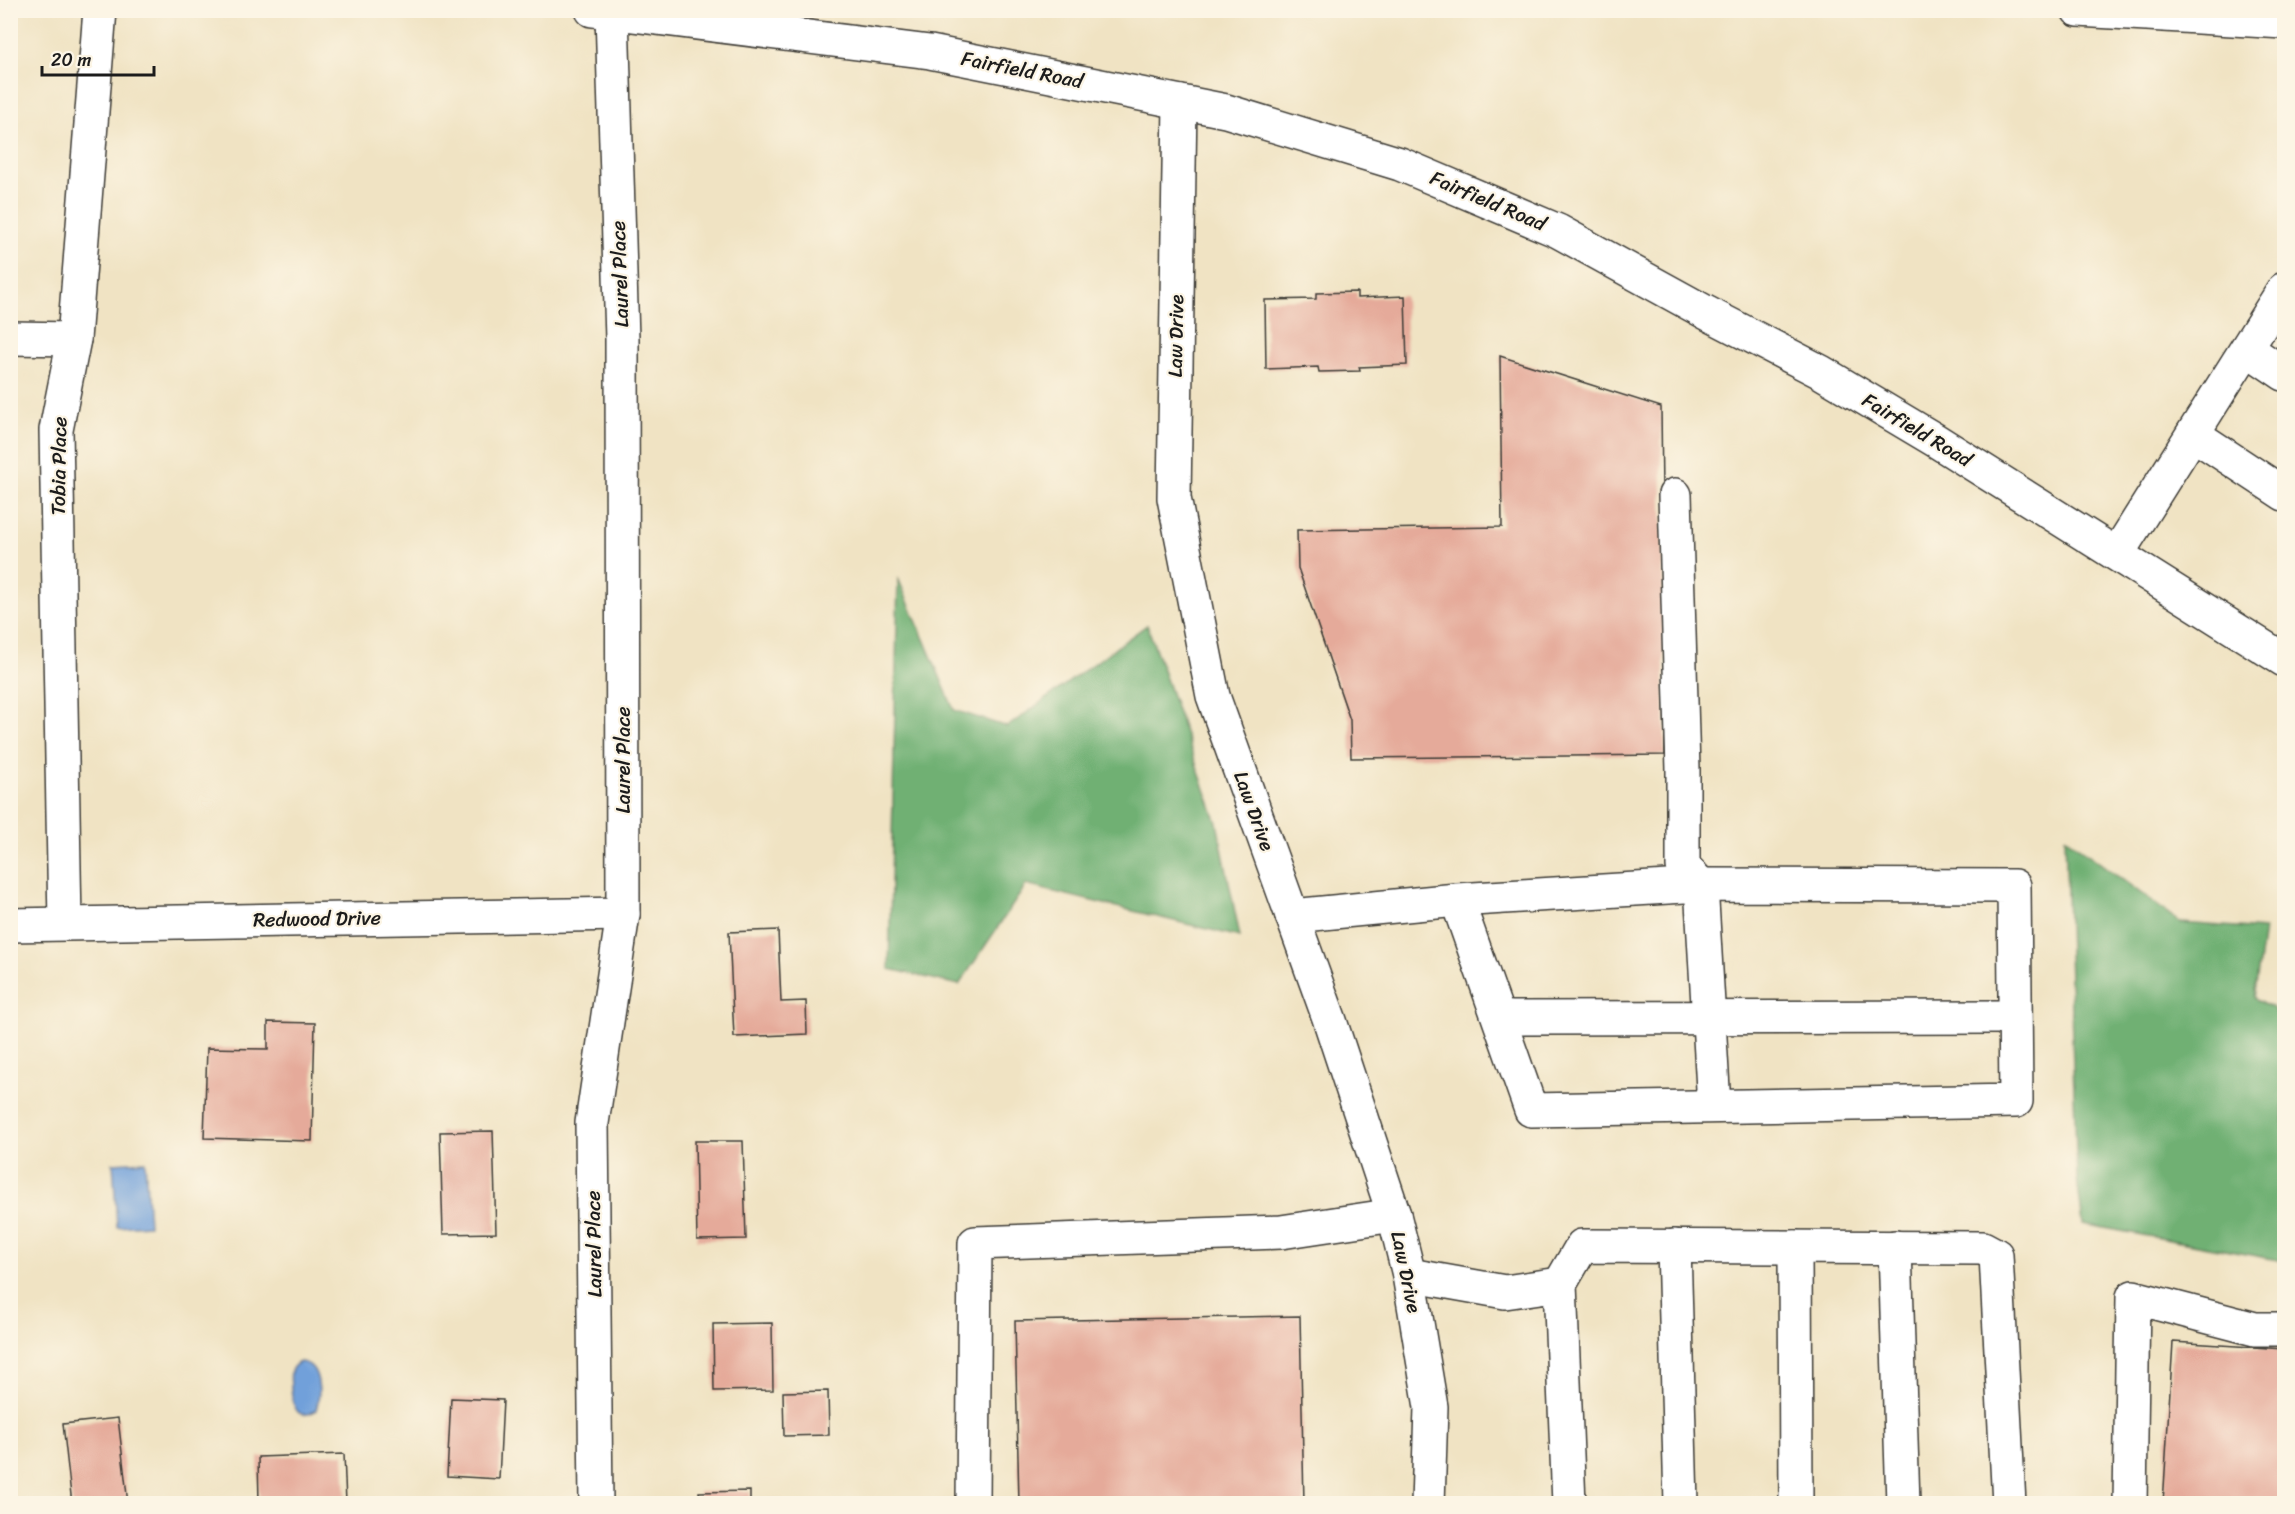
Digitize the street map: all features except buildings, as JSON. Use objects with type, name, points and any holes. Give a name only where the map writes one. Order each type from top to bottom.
[{"type":"main road","name":"Tobia Place","points":[[65,923],[56,430],[74,339],[100,10]]},
{"type":"main road","points":[[2078,10],[2284,22]]},
{"type":"main road","name":"Fairfield Road","points":[[602,12],[930,52],[1226,111],[1400,164],[1558,231],[1707,313],[1821,372],[1935,440],[2284,660]]},
{"type":"main road","name":"Laurel Place","points":[[596,1503],[592,1124],[623,914],[622,339],[602,12]]},
{"type":"main road","name":"Law Drive","points":[[1179,102],[1174,498],[1213,696],[1329,1018],[1394,1215],[1409,1275],[1431,1407],[1428,1503]]},
{"type":"main road","points":[[2116,554],[2284,289]]},
{"type":"main road","points":[[10,338],[74,339]]},
{"type":"main road","points":[[2247,350],[2284,374]]},
{"type":"main road","points":[[2193,434],[2284,494]]},
{"type":"main road","points":[[1675,495],[1683,770],[1683,866],[1701,885],[1714,1106]]},
{"type":"main road","points":[[1292,916],[1457,900],[1701,885],[2014,886],[2016,1101],[1531,1110],[1457,900]]},
{"type":"main road","name":"Redwood Drive","points":[[10,925],[623,914]]},
{"type":"main road","points":[[1500,1018],[2014,1017]]},
{"type":"main road","points":[[973,1503],[975,1243],[1281,1232],[1394,1215]]},
{"type":"main road","points":[[1569,1503],[1560,1284],[1582,1246],[1983,1248],[1996,1255],[2009,1503]]},
{"type":"main road","points":[[1674,1246],[1681,1503]]},
{"type":"main road","points":[[1795,1247],[1796,1503]]},
{"type":"main road","points":[[1895,1247],[1903,1503]]},
{"type":"main road","points":[[1409,1275],[1505,1292],[1560,1284]]},
{"type":"main road","points":[[2130,1503],[2133,1298],[2255,1329],[2284,1329]]},
{"type":"green space","points":[[898,578],[954,710],[1007,727],[1147,625],[1217,823],[1240,937],[1026,885],[959,985],[889,969]]},
{"type":"green space","points":[[2065,837],[2181,923],[2264,929],[2254,998],[2271,1007],[2284,1021],[2284,1261],[2083,1224],[2077,1178]]},
{"type":"water","points":[[145,1161],[149,1225],[117,1227],[113,1163]]},
{"type":"water","points":[[300,1362],[307,1364],[316,1373],[319,1388],[316,1410],[304,1414],[297,1410],[293,1401],[290,1376],[294,1366]]}]
